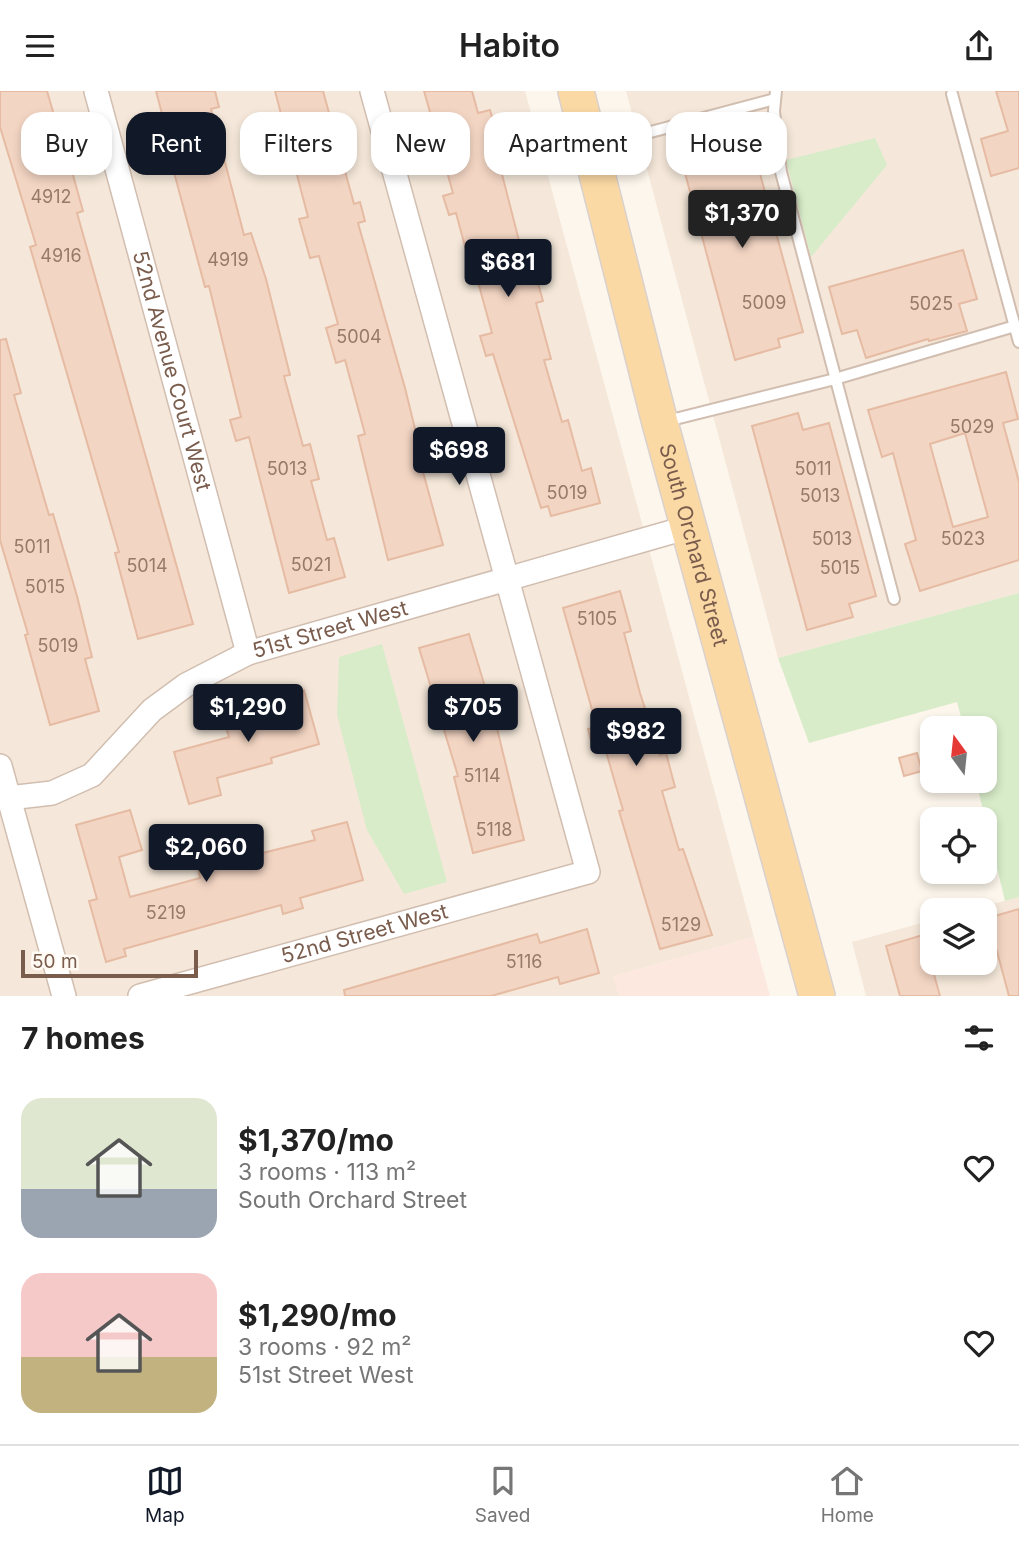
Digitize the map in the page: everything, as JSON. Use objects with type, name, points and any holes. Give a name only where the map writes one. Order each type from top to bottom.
[{"type":"main road","name":"South Orchard Street","points":[[576,91],[582,112]]},
{"type":"main road","name":"South Orchard Street","points":[[598,175],[660,423],[817,996]]},
{"type":"street","name":"52nd Avenue Court West","points":[[96,91],[248,653]]},
{"type":"street","points":[[372,91],[507,579]]},
{"type":"street","name":"51st Street West","points":[[9,799],[52,793],[92,775],[152,711],[186,685],[248,653],[689,527]]},
{"type":"street","name":"52nd Street West","points":[[140,996],[588,871],[507,579]]},
{"type":"street","points":[[0,766],[64,996]]},
{"type":"lane","points":[[652,130],[776,95],[776,148],[781,172],[894,599]]},
{"type":"lane","points":[[953,95],[1019,342]]},
{"type":"lane","points":[[660,423],[835,379],[1015,327]]},
{"type":"shaded area","points":[[0,91],[525,91],[531,112],[484,112],[484,175],[548,175],[754,937],[614,976],[619,996],[0,996]]},
{"type":"shaded area","points":[[626,91],[1019,91],[1019,593],[778,658],[649,175],[652,175],[652,112],[632,112]]},
{"type":"shaded area","points":[[1019,897],[1019,996],[866,996],[852,942],[920,924],[920,975],[997,975],[997,903]]},
{"type":"shaded area","points":[[754,937],[770,996],[619,996],[613,976]]},
{"type":"green space","points":[[875,138],[887,165],[811,257],[787,164],[787,160]]},
{"type":"green space","points":[[1019,593],[1019,897],[1005,901],[997,868],[997,807],[982,807],[979,793],[998,793],[998,716],[961,716],[957,702],[809,743],[778,658]]},
{"type":"green space","points":[[382,644],[447,882],[404,894],[367,830],[337,715],[339,657]]},
{"type":"building","points":[[0,91],[47,91],[53,112],[21,112],[21,175],[73,175],[83,211],[77,213],[193,624],[138,639],[115,553],[119,552],[30,247],[36,245],[0,127]]},
{"type":"building","points":[[156,91],[215,91],[219,107],[211,109],[212,112],[162,112]]},
{"type":"building","points":[[275,91],[323,91],[329,112],[280,112]]},
{"type":"building","points":[[424,91],[472,91],[478,113],[490,110],[484,112],[484,175],[502,175],[525,264],[532,262],[543,301],[536,303],[551,359],[544,360],[562,422],[568,420],[582,471],[591,468],[600,503],[551,516],[548,506],[541,508],[493,354],[486,356],[480,336],[492,333],[469,249],[466,250],[456,213],[449,215],[443,196],[453,193],[448,175],[470,175],[470,112],[430,112]]},
{"type":"building","points":[[996,91],[1019,91],[1019,168],[991,176],[981,139],[1008,131]]},
{"type":"building","points":[[226,166],[244,235],[251,233],[266,279],[290,375],[284,376],[303,446],[310,444],[319,479],[311,481],[327,540],[334,538],[345,577],[289,593],[249,437],[236,441],[230,420],[241,417],[209,286],[205,287],[175,175],[226,175]]},
{"type":"building","points":[[297,175],[346,175],[354,204],[360,202],[365,221],[358,223],[405,388],[420,449],[417,450],[443,545],[388,560],[358,436],[365,434],[345,360],[336,363],[326,328],[338,324],[319,256],[310,258],[299,219],[308,217]]},
{"type":"building","points":[[686,175],[760,175],[803,332],[778,339],[780,347],[735,360]]},
{"type":"building","points":[[963,250],[977,299],[959,304],[967,331],[929,341],[928,339],[866,358],[857,330],[842,334],[829,287]]},
{"type":"building","points":[[6,339],[21,393],[14,395],[49,515],[53,514],[77,596],[92,657],[85,659],[99,711],[50,725],[25,635],[28,634],[0,540],[0,340]]},
{"type":"building","points":[[1006,372],[1018,419],[1003,423],[1019,482],[1019,560],[920,591],[905,544],[916,540],[893,453],[882,457],[868,410]],"holes":[[[965,433],[988,517],[953,527],[930,444]]]},
{"type":"building","points":[[798,413],[803,430],[829,423],[876,596],[849,604],[853,617],[807,630],[752,426]]},
{"type":"building","points":[[620,591],[631,631],[624,633],[640,693],[660,755],[666,753],[675,787],[662,791],[679,850],[683,849],[712,935],[660,949],[619,811],[623,810],[604,745],[593,748],[588,729],[597,727],[563,608]]},
{"type":"building","points":[[469,634],[495,720],[524,840],[473,853],[454,777],[458,776],[419,648]]},
{"type":"building","points":[[304,690],[319,744],[271,758],[272,763],[217,778],[221,795],[189,804],[174,752],[229,737],[222,714]]},
{"type":"building","points":[[917,753],[920,772],[904,776],[899,758]]},
{"type":"building","points":[[130,810],[142,850],[119,857],[130,897],[200,878],[198,869],[315,840],[312,831],[347,822],[363,880],[300,898],[303,908],[283,914],[281,905],[124,949],[126,956],[106,962],[89,901],[97,899],[76,825]]},
{"type":"building","points":[[1019,909],[1019,996],[1009,996],[997,951],[997,915]]},
{"type":"building","points":[[587,929],[599,973],[560,984],[558,977],[491,996],[345,996],[344,990],[537,934],[540,943]]},
{"type":"building","points":[[920,936],[920,975],[934,975],[940,996],[900,996],[886,946]]}]
